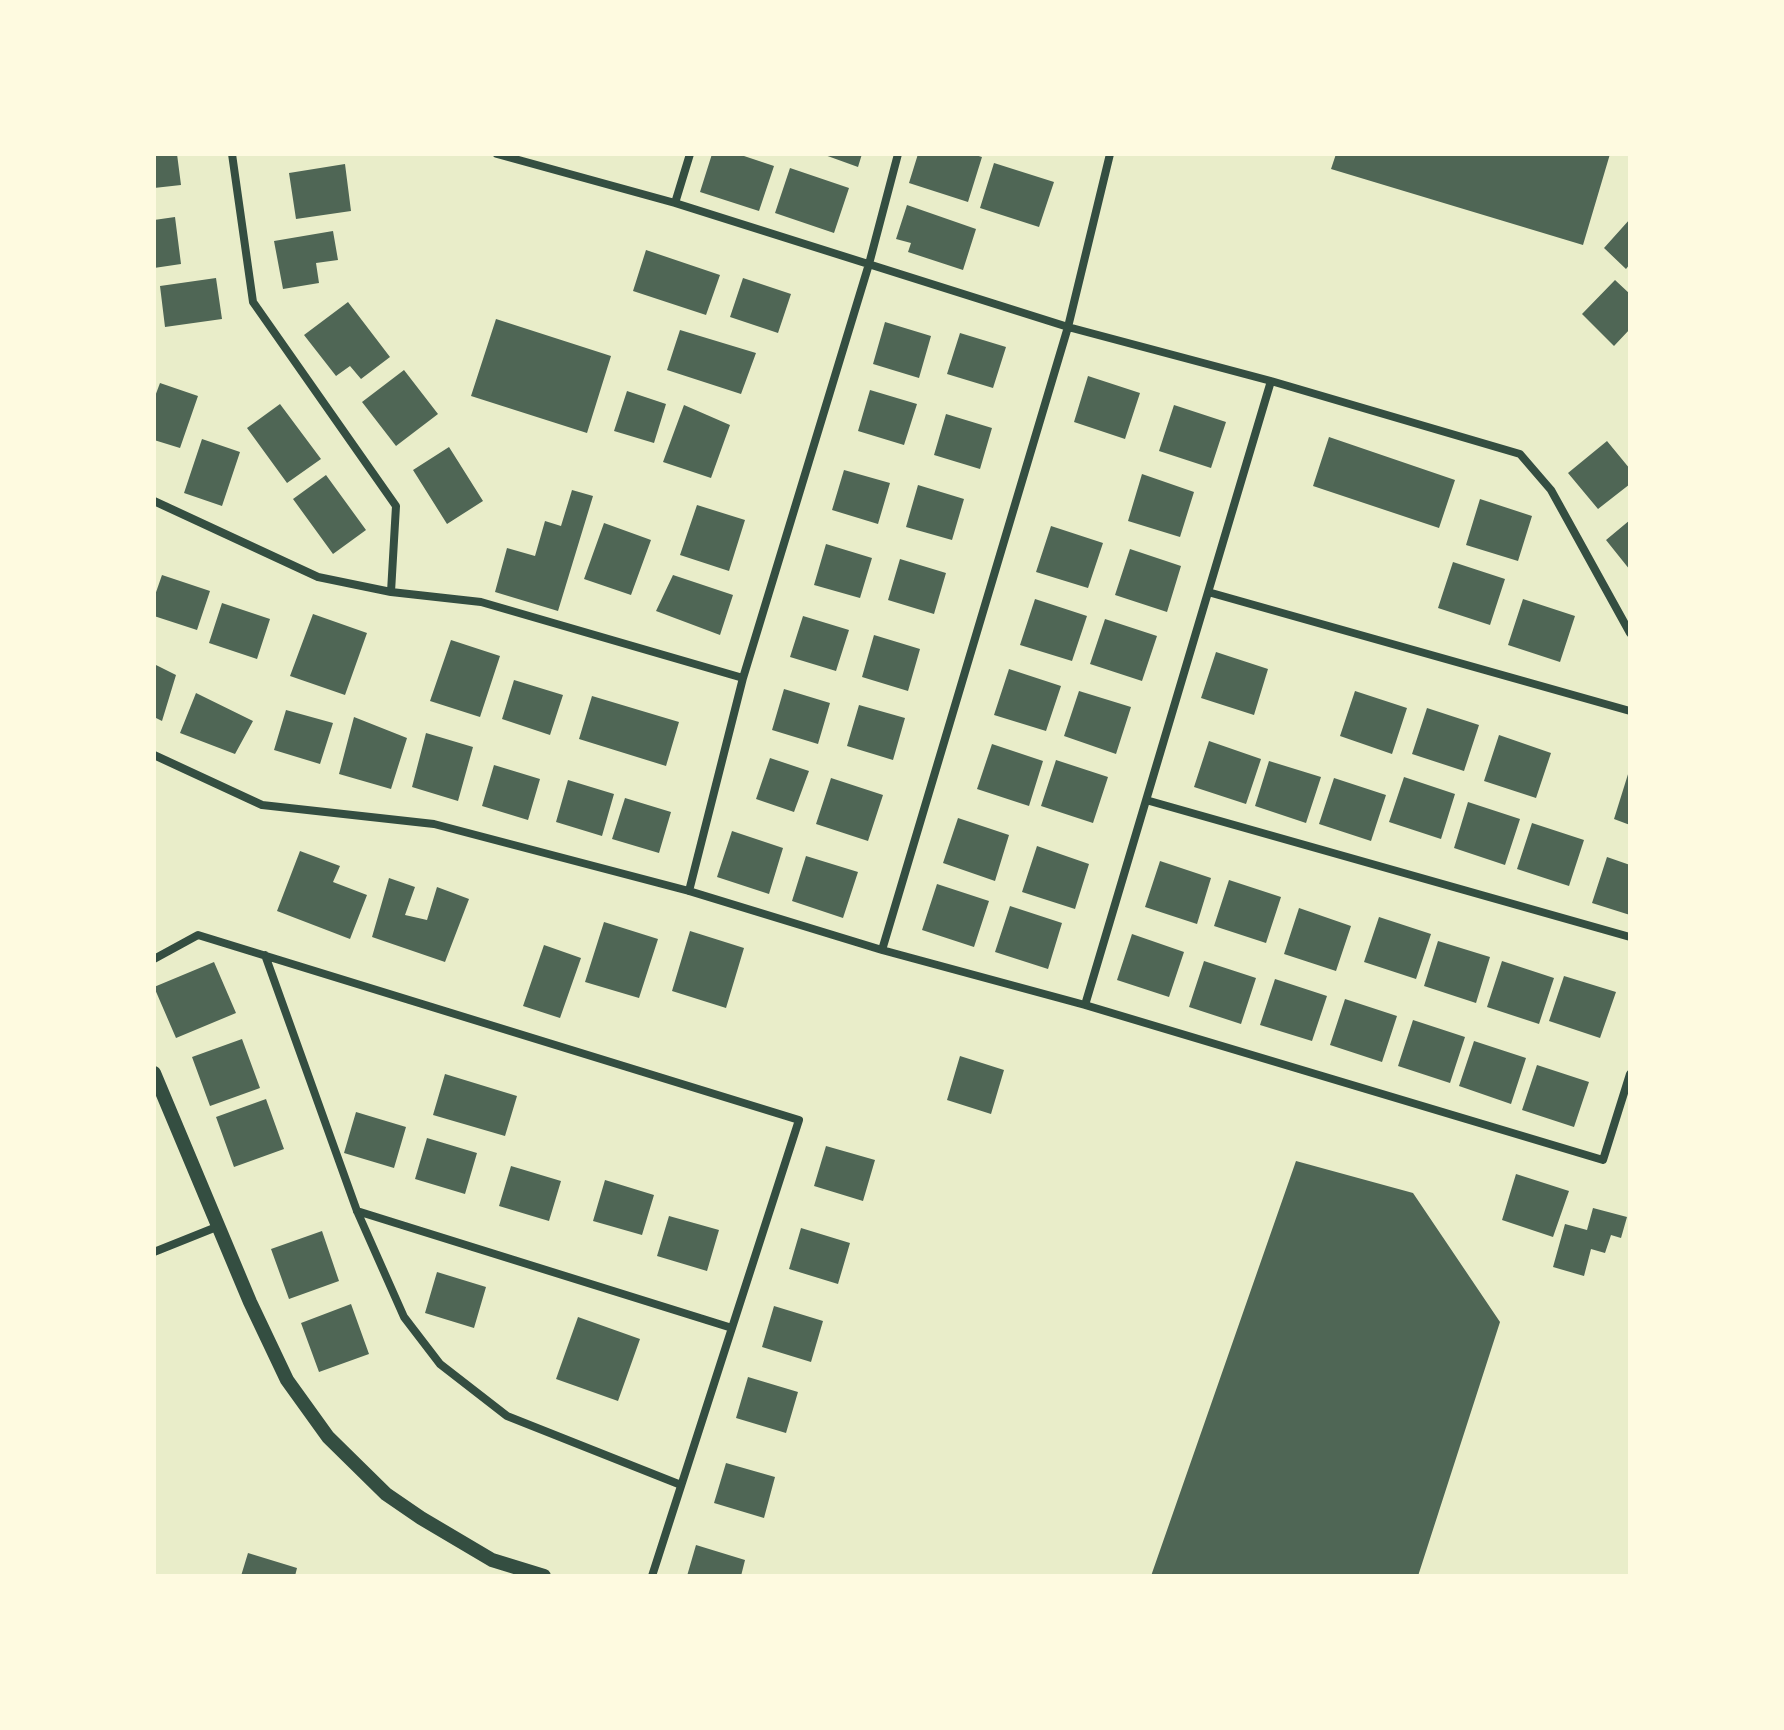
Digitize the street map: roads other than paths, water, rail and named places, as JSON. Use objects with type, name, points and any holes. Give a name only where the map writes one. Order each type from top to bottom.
[{"type":"street","points":[[232,154],[253,302],[396,506],[391,592]]},
{"type":"street","points":[[497,154],[675,203],[1068,327],[1271,381],[1520,454],[1551,490],[1630,633]]},
{"type":"street","points":[[675,203],[690,154]]},
{"type":"street","points":[[689,891],[743,678],[869,264],[898,154]]},
{"type":"street","points":[[882,950],[1068,327],[1110,154]]},
{"type":"street","points":[[1085,1005],[1271,381]]},
{"type":"street","points":[[154,501],[318,577],[391,592],[481,602],[743,678]]},
{"type":"street","points":[[1208,592],[1630,711]]},
{"type":"street","points":[[154,755],[262,805],[434,824],[689,891],[882,950],[1085,1005],[1603,1160],[1630,1074]]},
{"type":"street","points":[[1146,800],[1630,937]]},
{"type":"street","points":[[154,959],[198,935],[799,1120],[652,1576]]},
{"type":"street","points":[[265,955],[357,1211],[404,1317],[440,1364],[507,1416],[681,1485]]},
{"type":"street","points":[[154,1073],[250,1302],[287,1380],[328,1437],[386,1494],[421,1518],[492,1560],[544,1576]]},
{"type":"street","points":[[357,1211],[732,1328]]},
{"type":"street","points":[[154,1252],[220,1226]]}]
